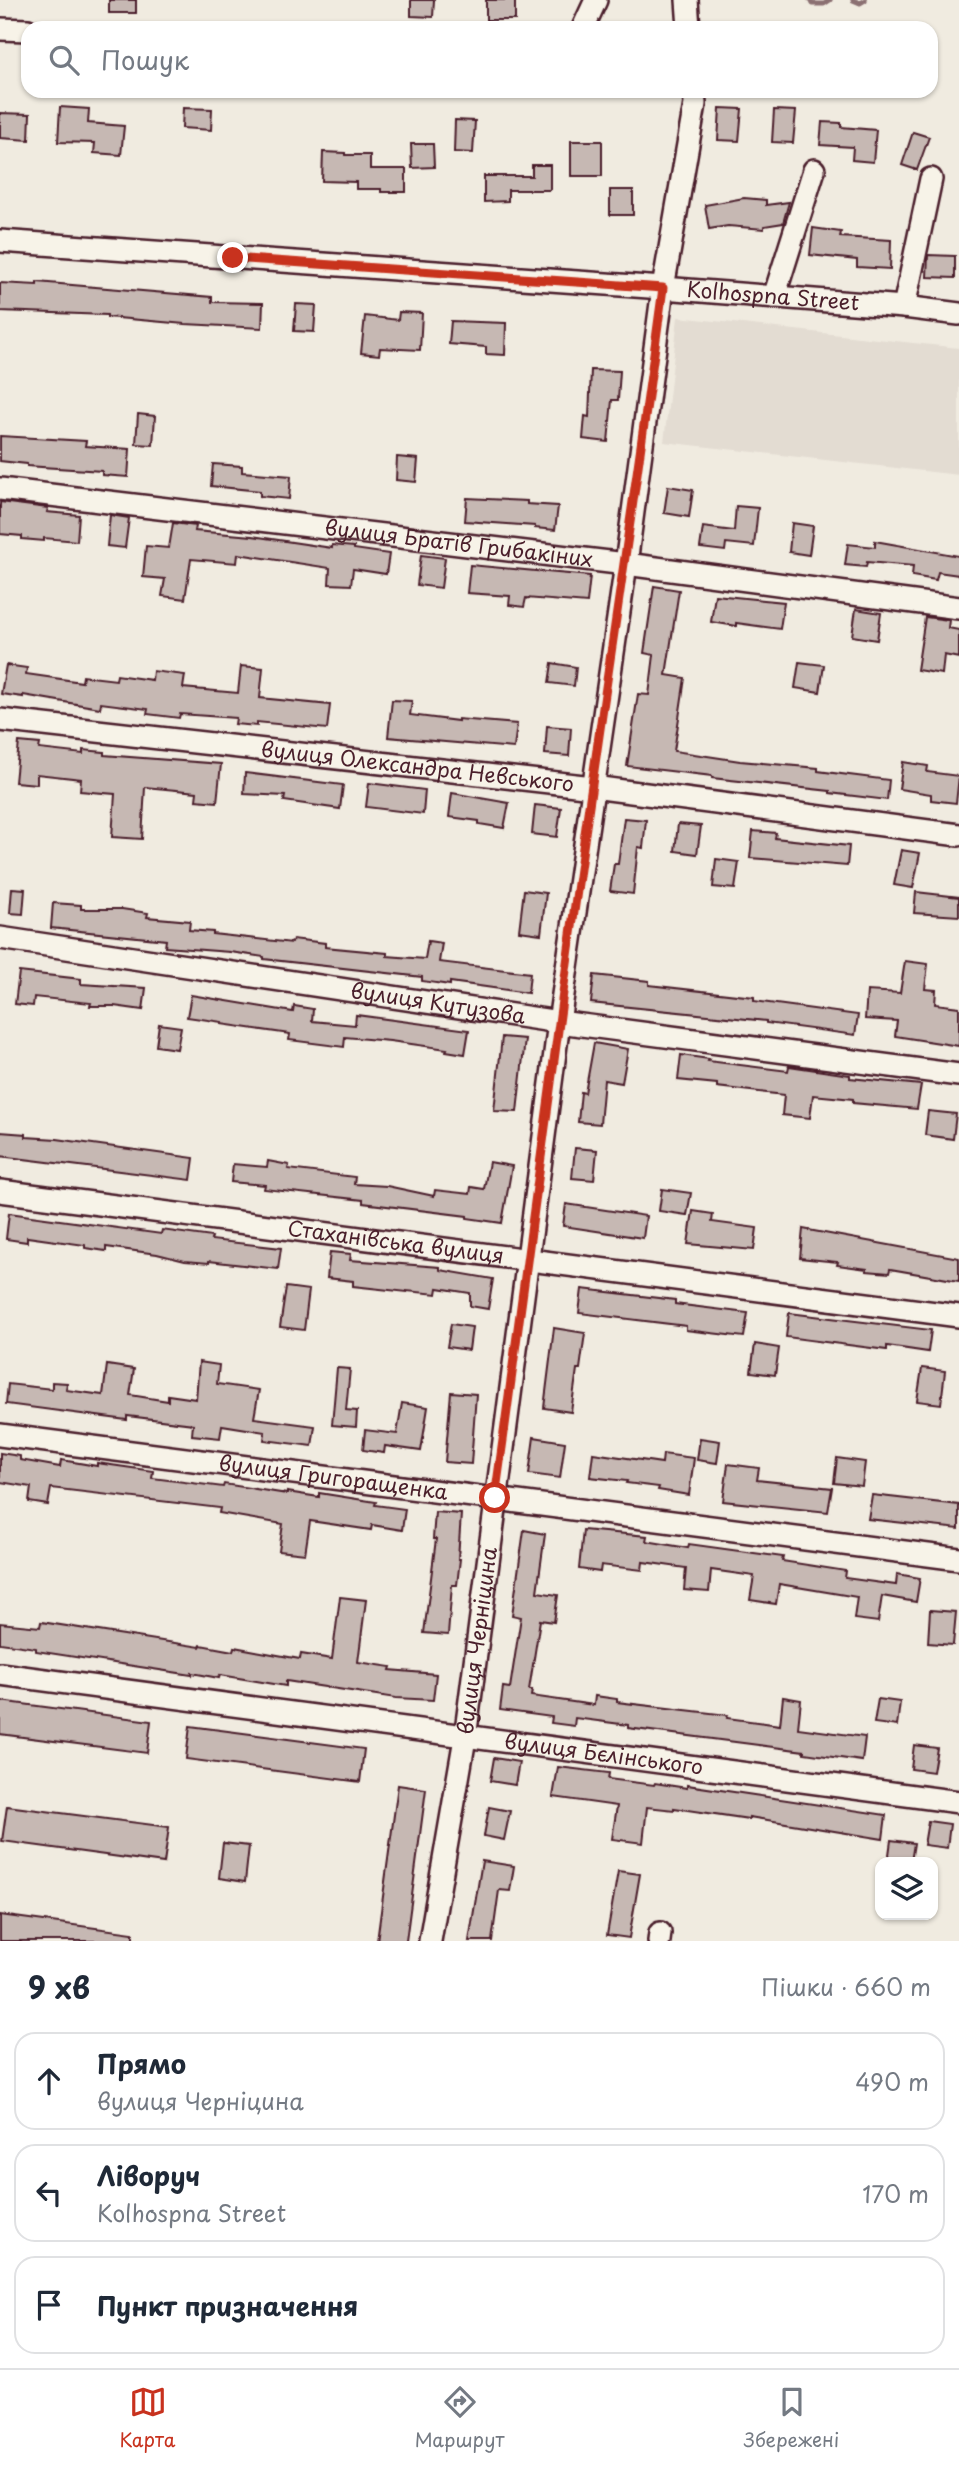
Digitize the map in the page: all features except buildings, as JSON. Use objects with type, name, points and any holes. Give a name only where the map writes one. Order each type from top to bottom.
[{"type":"street","points":[[586,21],[596,0]]},
{"type":"street","points":[[687,0],[688,21]]},
{"type":"street","points":[[0,29],[21,30]]},
{"type":"street","name":"вулиця Черніцина","points":[[430,1941],[465,1738],[559,1022],[663,288],[695,98]]},
{"type":"street","points":[[774,297],[814,170]]},
{"type":"street","points":[[904,307],[931,179]]},
{"type":"street","name":"Kolhospna Street","points":[[0,242],[663,288],[904,307],[959,314]]},
{"type":"street","name":"вулиця Братів Грибакіних","points":[[0,489],[626,564],[959,608]]},
{"type":"street","name":"вулиця Олександра Невського","points":[[0,720],[593,788],[959,835]]},
{"type":"street","name":"вулиця Кутузова","points":[[0,938],[559,1022],[959,1075]]},
{"type":"street","name":"Стаханівська вулиця","points":[[0,1191],[959,1316]]},
{"type":"street","name":"вулиця Григоращенка","points":[[0,1435],[959,1559]]},
{"type":"street","name":"вулиця Бєлінського","points":[[0,1674],[959,1802]]},
{"type":"shaded area","points":[[678,317],[959,348],[959,475],[664,442]]},
{"type":"waterway","points":[[810,0],[812,4],[824,4],[830,0]]},
{"type":"waterway","points":[[853,0],[860,3],[865,0]]},
{"type":"route","points":[[233,258],[663,288],[495,1498]]}]
